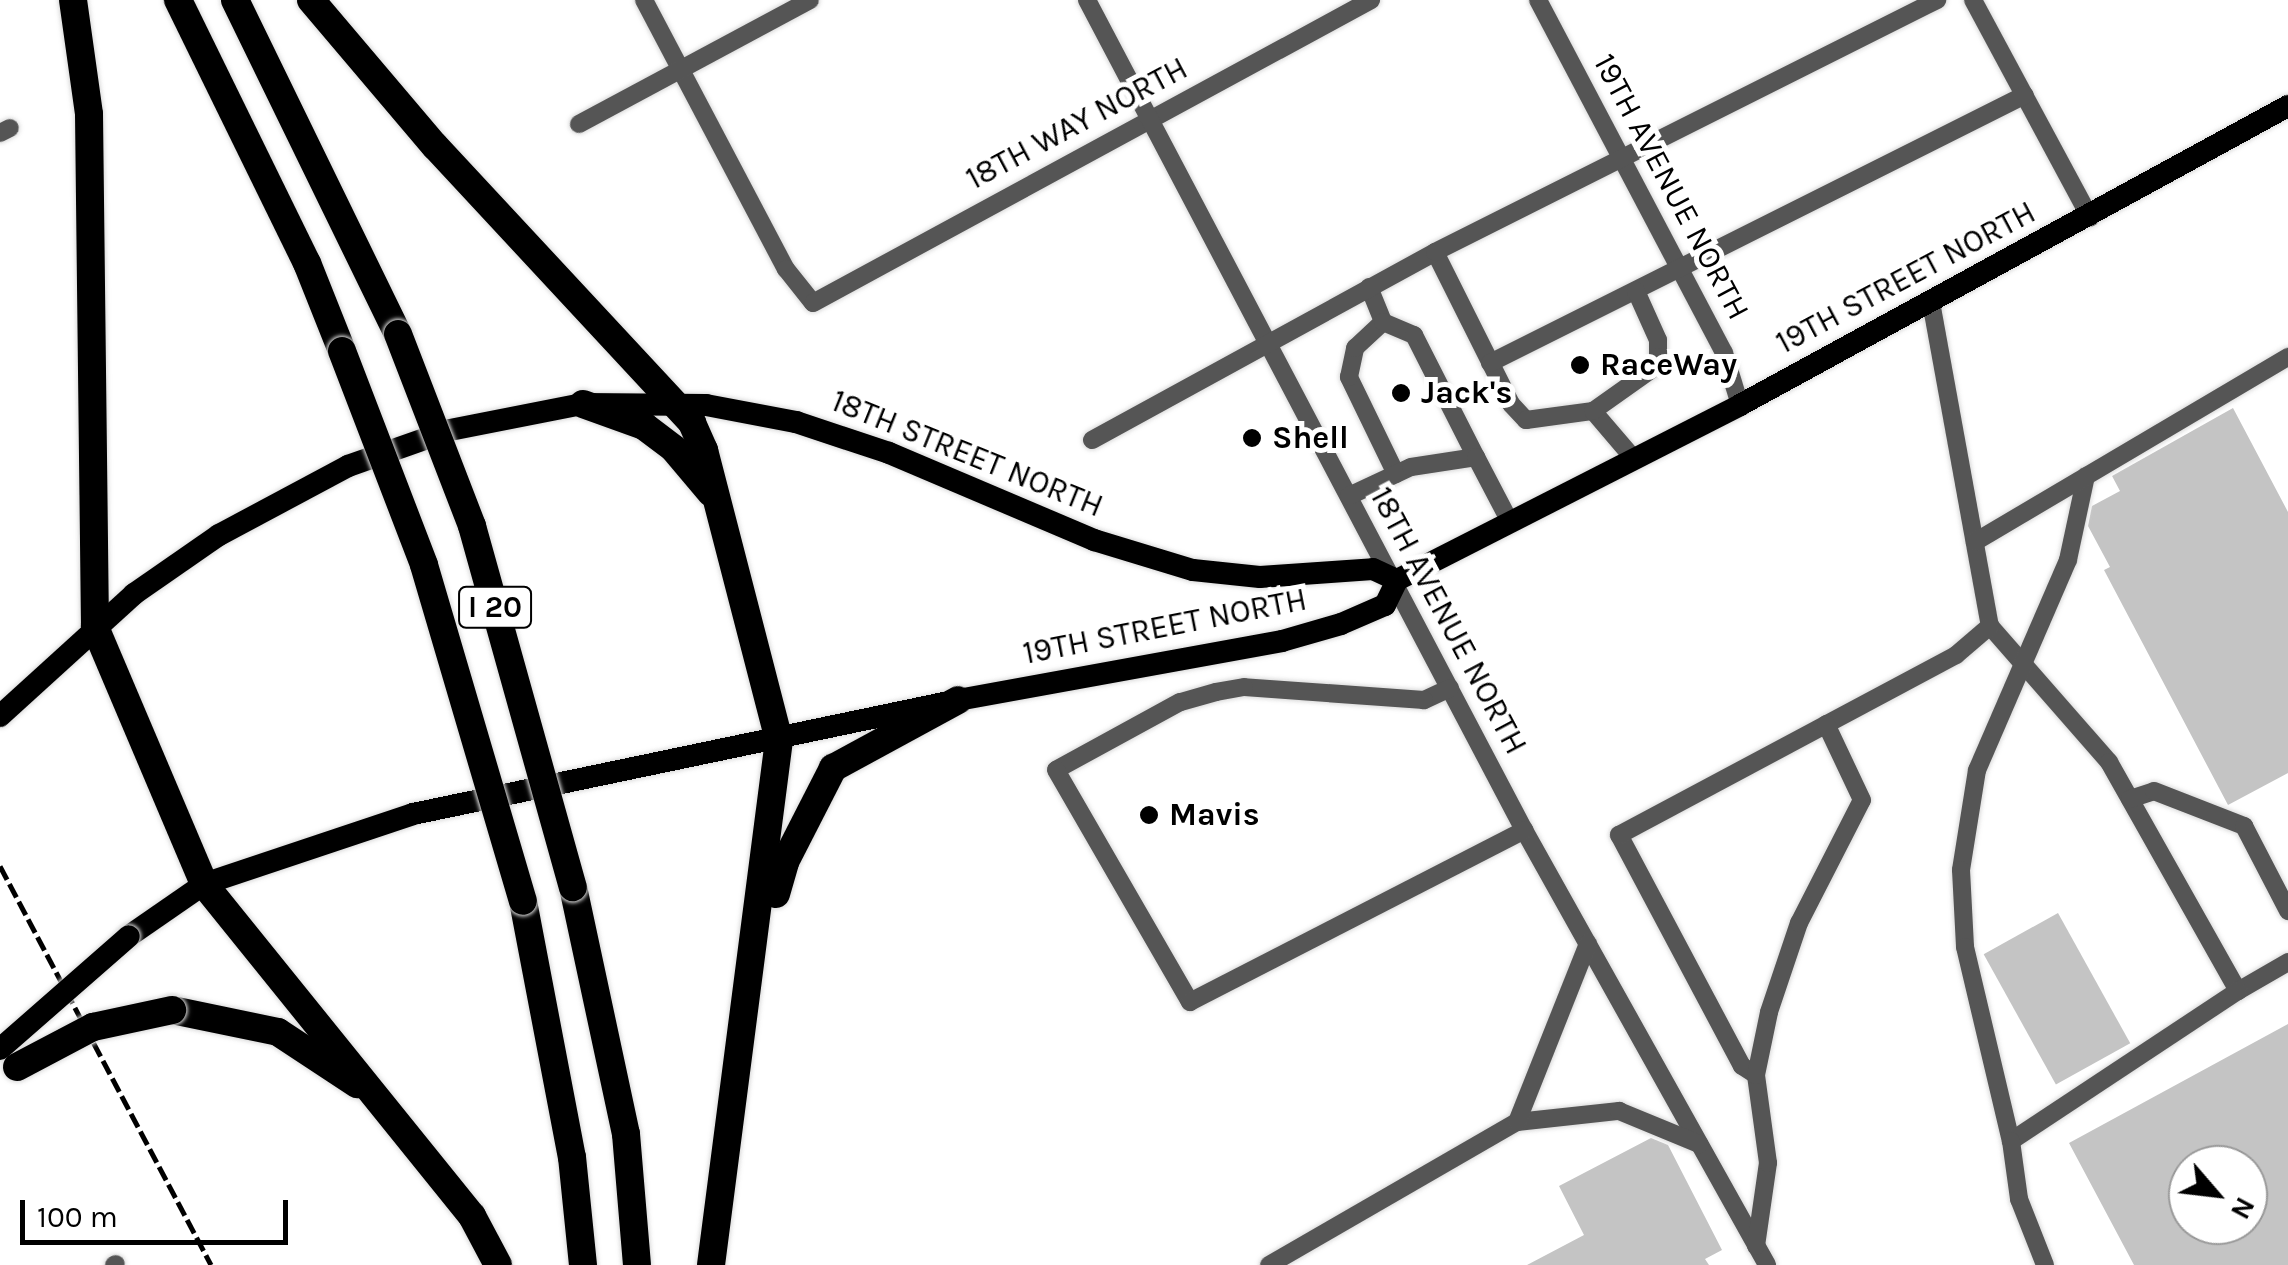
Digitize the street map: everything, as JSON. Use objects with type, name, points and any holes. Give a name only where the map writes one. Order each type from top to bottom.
[{"type":"highway","points":[[72,0],[90,114],[95,627],[204,884],[472,1216],[498,1265]]},
{"type":"highway","name":"I 20","points":[[178,0],[264,170],[342,351],[424,565],[523,902],[572,1157],[584,1265]]},
{"type":"highway","name":"I 20","points":[[235,0],[398,334],[472,526],[573,887],[626,1134],[637,1265]]},
{"type":"highway","points":[[311,0],[435,146],[676,405],[704,450],[779,740],[711,1265]]},
{"type":"highway","points":[[583,404],[644,426],[674,449],[715,498]]},
{"type":"highway","points":[[738,1046],[784,862],[833,768],[958,700]]},
{"type":"highway","points":[[6,1065],[93,1027],[172,1010],[278,1032],[383,1104]]},
{"type":"main road","name":"19TH STREET NORTH","points":[[6,1065],[129,936],[204,884],[413,814],[958,700],[1282,641],[1384,605],[1396,580],[1740,405],[2288,106]]},
{"type":"main road","name":"18TH STREET NORTH","points":[[5,711],[95,627],[220,535],[348,466],[450,430],[583,404],[676,405],[796,422],[889,453],[1094,540],[1194,570],[1260,578],[1373,569],[1396,580]]},
{"type":"street","points":[[644,0],[681,70]]},
{"type":"street","points":[[580,124],[810,0]]},
{"type":"street","name":"18TH AVENUE NORTH","points":[[1087,0],[1264,342],[1396,580],[1524,830],[1767,1265]]},
{"type":"street","name":"18TH WAY NORTH","points":[[681,70],[786,269],[813,303],[1370,0]]},
{"type":"street","name":"19TH AVENUE NORTH","points":[[1538,0],[1625,160],[1730,368],[1740,405]]},
{"type":"street","name":"18TH STREET NORTH","points":[[1092,440],[1264,342],[1435,252],[1625,160],[1936,0]]},
{"type":"street","points":[[1973,0],[2090,217]]},
{"type":"street","points":[[1490,364],[2025,96]]},
{"type":"street","points":[[1435,252],[1490,364],[1526,420],[1593,412],[1658,365],[1658,340],[1636,291]]},
{"type":"street","points":[[1369,287],[1384,322],[1414,335],[1510,522]]},
{"type":"street","points":[[1932,302],[1990,626],[2109,762],[2238,991]]},
{"type":"street","points":[[1384,322],[1355,348],[1349,377],[1396,474]]},
{"type":"street","points":[[1975,542],[2288,357]]},
{"type":"street","points":[[1593,412],[1634,459]]},
{"type":"street","points":[[1349,496],[1396,474],[1476,457]]},
{"type":"street","points":[[2045,1265],[2019,1200],[2012,1141],[1965,947],[1961,870],[1977,770],[2020,660],[2068,560],[2086,476]]},
{"type":"street","points":[[1756,1075],[1742,1066],[1619,835],[1956,655],[1990,626]]},
{"type":"street","points":[[1450,688],[1424,700],[1244,687],[1216,692],[1180,702],[1056,770],[1190,1002],[1524,830]]},
{"type":"street","points":[[1756,1246],[1768,1163],[1756,1075],[1799,923],[1862,800],[1826,724]]},
{"type":"street","points":[[2130,799],[2154,791],[2244,826],[2288,911]]},
{"type":"street","points":[[1517,1122],[1588,944]]},
{"type":"street","points":[[2012,1141],[2288,962]]},
{"type":"street","points":[[1269,1265],[1517,1122],[1619,1110],[1700,1144]]},
{"type":"building","points":[[2233,408],[2288,512],[2288,773],[2228,805],[2104,570],[2110,567],[2088,526],[2092,506],[2120,491],[2112,476]]},
{"type":"building","points":[[2058,913],[2130,1043],[2056,1085],[1984,954]]},
{"type":"building","points":[[2288,1024],[2288,1265],[2134,1265],[2069,1143]]},
{"type":"building","points":[[1651,1138],[1668,1145],[1722,1250],[1705,1259],[1709,1265],[1527,1265],[1584,1235],[1559,1186]]},
{"type":"railway","points":[[0,866],[211,1265]]},
{"type":"place","name":"RaceWay","points":[[1580,365]]},
{"type":"place","name":"Jack's","points":[[1401,393]]},
{"type":"place","name":"Shell","points":[[1252,438]]},
{"type":"place","name":"Mavis","points":[[1149,815]]}]
